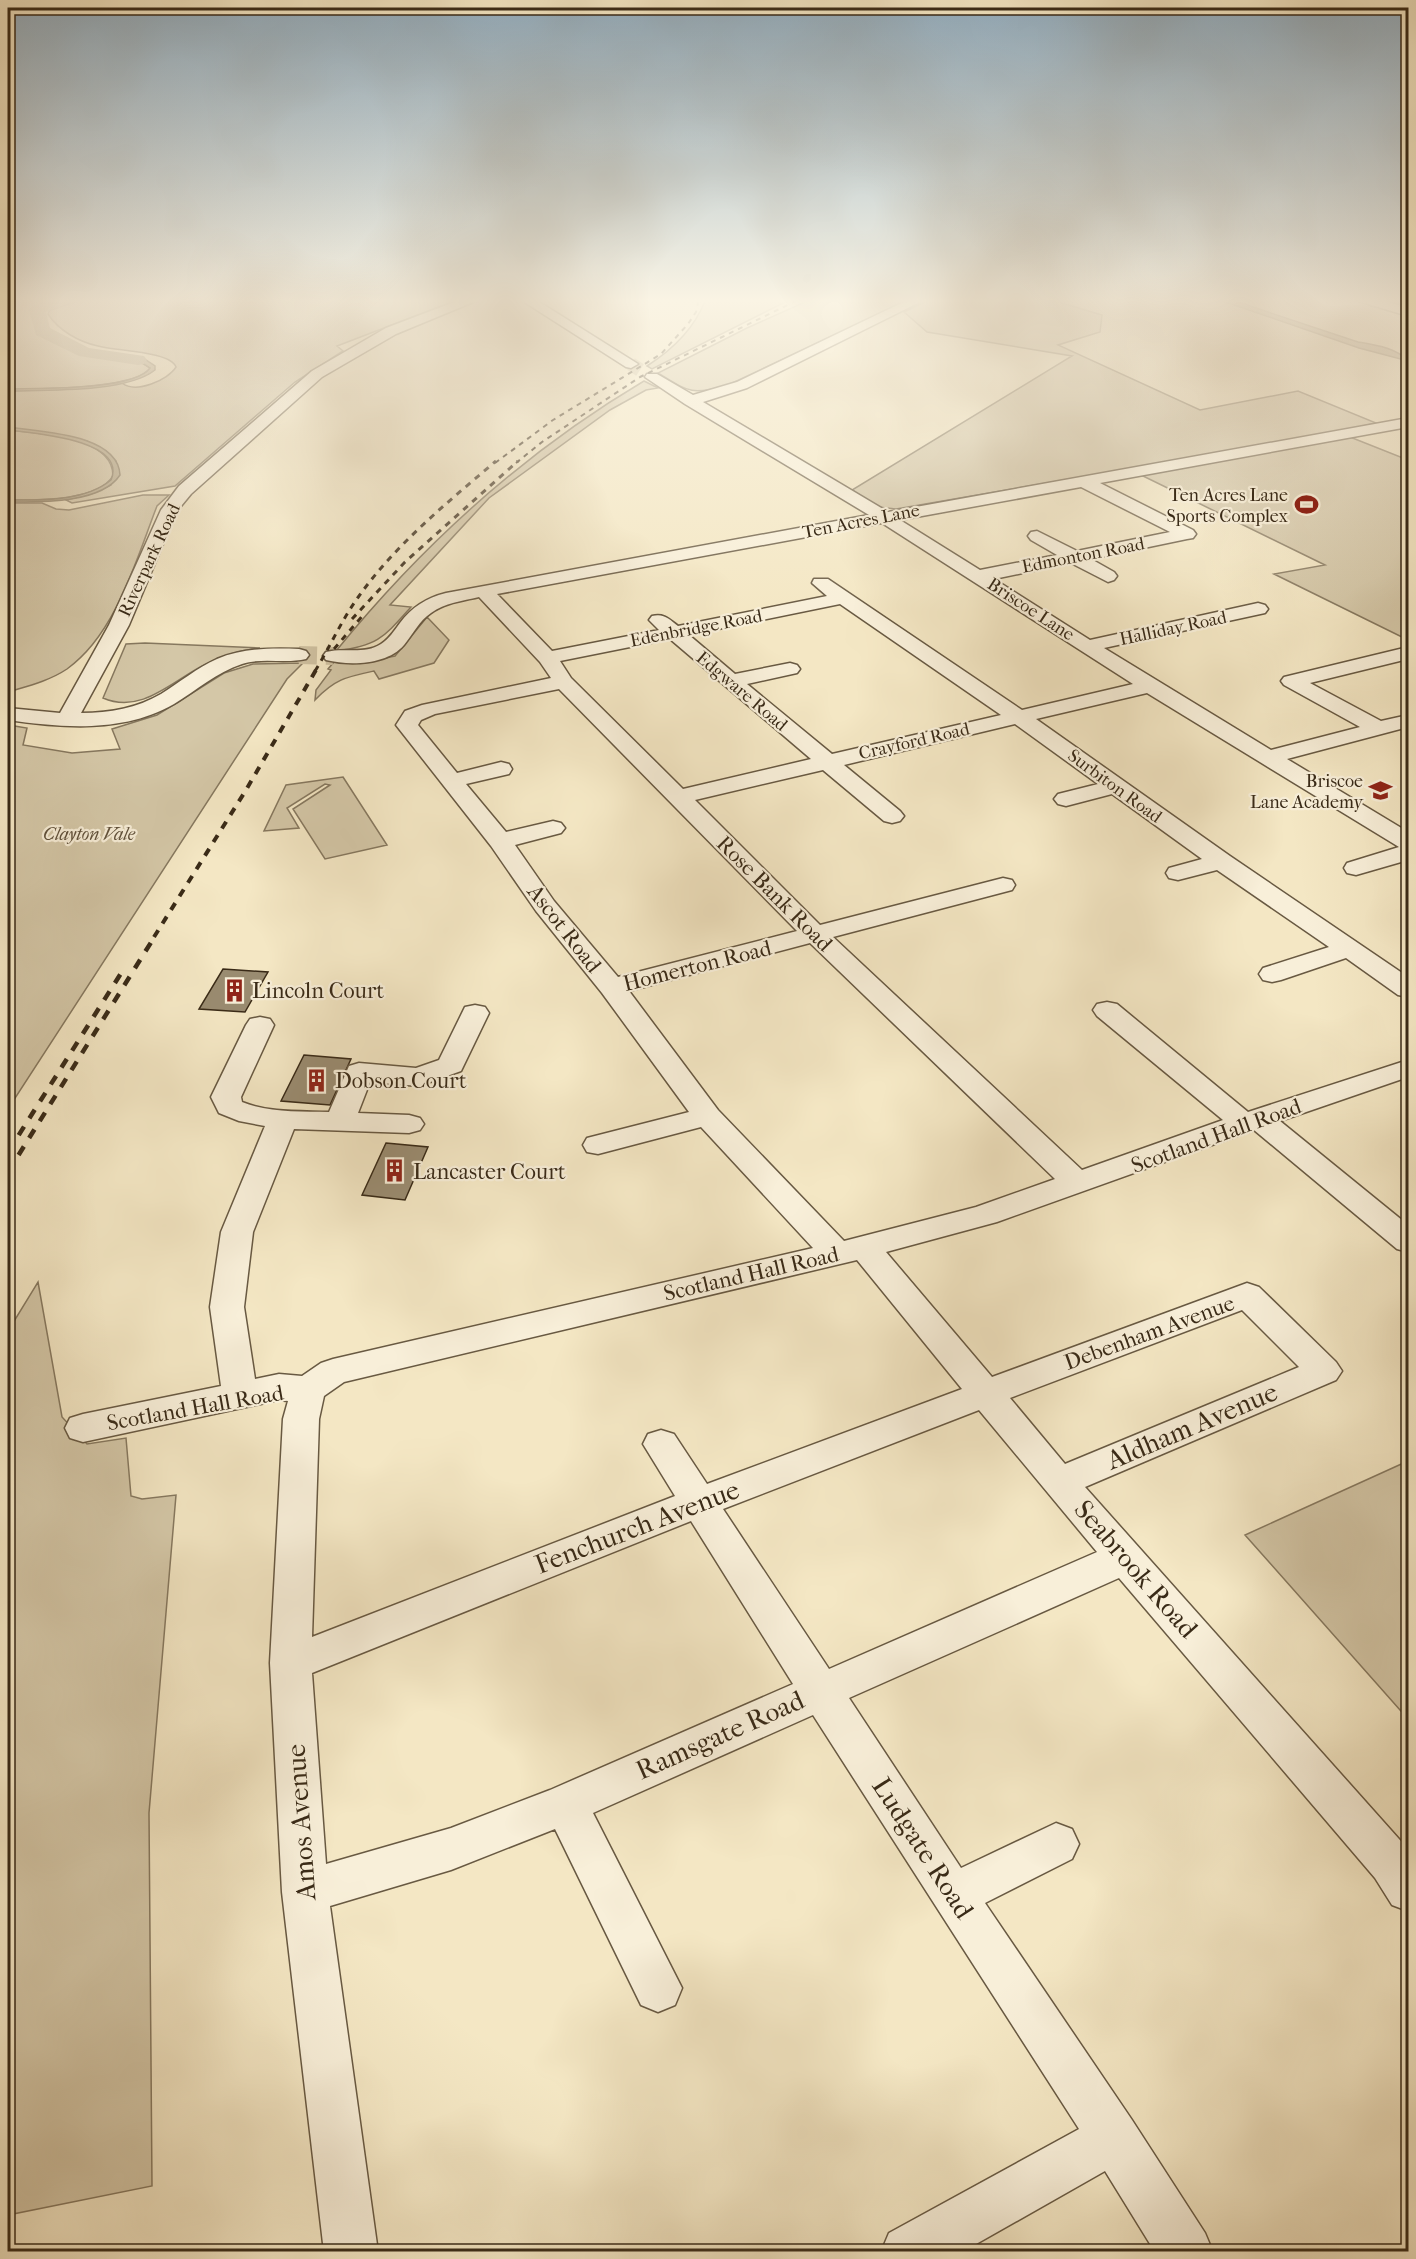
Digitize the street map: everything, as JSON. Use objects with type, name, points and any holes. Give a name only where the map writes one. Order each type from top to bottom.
[{"type":"street","name":"Riverpark Road","points":[[67,720],[119,625],[169,510],[185,490],[284,403]]},
{"type":"street","name":"Briscoe Lane","points":[[694,403],[884,517],[1150,686],[1408,842]]},
{"type":"street","name":"Ten Acres Lane","points":[[333,656],[354,656],[382,651],[394,643],[428,606],[483,591],[1408,422]]},
{"type":"street","points":[[1376,428],[1398,437]]},
{"type":"street","name":"Edmonton Road","points":[[979,576],[1187,534],[1081,480]]},
{"type":"street","points":[[1037,536],[1108,576]]},
{"type":"street","name":"Surbiton Road","points":[[821,583],[1019,717],[1221,861],[1408,989]]},
{"type":"street","name":"Rose Bank Road","points":[[483,591],[548,658],[564,682],[816,934],[1078,1184]]},
{"type":"street","name":"Edenbridge Road","points":[[548,658],[666,626],[843,598]]},
{"type":"street","name":"Halliday Road","points":[[1088,646],[1258,609]]},
{"type":"street","name":"Edgware Road","points":[[666,626],[892,816]]},
{"type":"street","points":[[1379,729],[1291,681],[1408,653]]},
{"type":"street","points":[[8,714],[67,720],[117,717],[143,711],[172,698],[234,659],[263,654],[299,655]]},
{"type":"street","points":[[730,681],[790,669]]},
{"type":"street","name":"Ascot Road","points":[[564,682],[429,709],[413,716],[407,725],[500,841],[546,906],[612,987],[707,1116],[850,1250]]},
{"type":"street","name":"Crayford Road","points":[[678,796],[1150,686]]},
{"type":"street","points":[[1270,757],[1408,721]]},
{"type":"street","points":[[451,781],[501,769]]},
{"type":"street","points":[[1066,799],[1117,786]]},
{"type":"street","points":[[500,841],[553,828]]},
{"type":"street","points":[[1356,868],[1408,852]]},
{"type":"street","points":[[1178,873],[1221,861]]},
{"type":"street","name":"Homerton Road","points":[[612,987],[1003,885]]},
{"type":"street","points":[[1272,974],[1348,949]]},
{"type":"street","points":[[1107,1010],[1408,1242]]},
{"type":"street","points":[[340,1120],[359,1072],[419,1077],[451,1065],[475,1013]]},
{"type":"street","points":[[260,1025],[226,1097],[229,1107],[249,1115],[284,1120],[340,1120],[409,1125]]},
{"type":"street","name":"Scotland Hall Road","points":[[83,1428],[279,1387],[308,1390],[333,1372],[850,1250],[986,1215],[1251,1121],[1406,1072]]},
{"type":"street","points":[[373,1122],[392,1075]]},
{"type":"street","points":[[598,1145],[707,1116]]},
{"type":"street","points":[[240,1394],[227,1307],[237,1232],[284,1120]]},
{"type":"street","name":"Seabrook Road","points":[[850,1250],[983,1393],[1126,1557],[1391,1863],[1408,1890]]},
{"type":"street","name":"Debenham Avenue","points":[[983,1393],[1247,1295],[1324,1371]]},
{"type":"street","name":"Aldham Avenue","points":[[1059,1482],[1324,1371]]},
{"type":"street","name":"Amos Avenue","points":[[308,1390],[301,1419],[291,1664],[305,1892],[351,2252]]},
{"type":"street","name":"Fenchurch Avenue","points":[[291,1664],[697,1503],[983,1393]]},
{"type":"street","name":"Ludgate Road","points":[[661,1444],[697,1503],[1114,2138],[1186,2252]]},
{"type":"street","name":"Ramsgate Road","points":[[305,1892],[451,1849],[566,1804],[1126,1557]]},
{"type":"street","points":[[566,1804],[658,1988]]},
{"type":"street","points":[[953,1896],[1056,1844]]},
{"type":"street","points":[[908,2252],[1114,2138]]},
{"type":"green space","points":[[8,403],[270,403],[175,486],[72,503],[66,500],[94,493],[111,485],[116,461],[87,441],[8,427]]},
{"type":"green space","points":[[607,403],[622,403],[489,498],[390,605],[411,607],[386,633],[371,643],[336,651],[404,574],[478,502],[558,438]]},
{"type":"green space","points":[[994,403],[1186,403],[1200,410],[1234,403],[1328,403],[1376,423],[1319,436],[896,509],[878,507],[852,490]]},
{"type":"green space","points":[[8,430],[71,439],[87,444],[101,452],[110,462],[113,476],[94,491],[80,495],[64,498],[8,500]]},
{"type":"green space","name":"Ten Acres Lane Sports Complex","points":[[1350,437],[1408,460],[1408,640],[1274,574],[1325,565],[1141,475]]},
{"type":"green space","points":[[143,495],[169,495],[157,506],[122,595],[99,636],[67,669],[46,680],[8,692],[8,503],[42,503],[56,509],[69,510]]},
{"type":"green space","points":[[427,617],[449,640],[434,663],[379,679],[374,671],[348,677],[329,687],[315,700],[316,690],[331,670],[328,669],[334,662],[364,662],[395,656]]},
{"type":"green space","points":[[126,644],[260,648],[232,653],[212,661],[144,699],[117,702],[103,698]]},
{"type":"green space","name":"Clayton Vale","points":[[303,663],[287,679],[8,1109],[8,725],[27,728],[23,745],[72,753],[120,749],[112,729],[157,715],[224,673],[253,664]]},
{"type":"green space","points":[[343,777],[387,845],[325,859],[293,809],[330,785],[325,784],[287,808],[299,828],[264,831],[286,785]]},
{"type":"green space","points":[[38,1282],[62,1417],[87,1444],[126,1438],[131,1496],[142,1499],[176,1495],[149,1813],[152,2186],[8,2215],[8,1331]]},
{"type":"green space","points":[[1408,1461],[1408,1719],[1245,1535]]},
{"type":"shaded area","points":[[8,427],[56,433],[92,443],[106,450],[116,461],[120,475],[99,491],[84,496],[52,501],[8,502],[8,500],[62,498],[88,492],[111,480],[112,466],[105,455],[92,447],[55,436],[8,430]]},
{"type":"building","name":"Lincoln Court","points":[[223,969],[268,972],[245,1012],[199,1009]]},
{"type":"building","name":"Dobson Court","points":[[304,1055],[351,1059],[330,1105],[281,1101]]},
{"type":"building","name":"Lancaster Court","points":[[386,1143],[428,1147],[405,1200],[362,1195]]},
{"type":"tunnel","points":[[299,655],[333,656]]},
{"type":"railway","points":[[495,463],[553,420],[580,403]]},
{"type":"railway","points":[[516,463],[542,442],[600,403]]},
{"type":"railway","points":[[315,671],[347,614],[389,559],[423,524],[496,461]]},
{"type":"railway","points":[[352,619],[405,562],[518,461]]},
{"type":"railway","points":[[334,649],[364,614]]},
{"type":"railway","points":[[154,937],[246,790],[316,670]]},
{"type":"railway","points":[[8,1172],[155,936]]},
{"type":"railway","points":[[8,1152],[125,967]]},
{"type":"place","name":"Ten Acres Lane Sports Complex","points":[[1306,505]]},
{"type":"place","name":"Briscoe Lane Academy","points":[[1381,791]]},
{"type":"place","name":"Lincoln Court","points":[[234,990]]},
{"type":"place","name":"Dobson Court","points":[[317,1080]]},
{"type":"place","name":"Lancaster Court","points":[[395,1171]]}]
